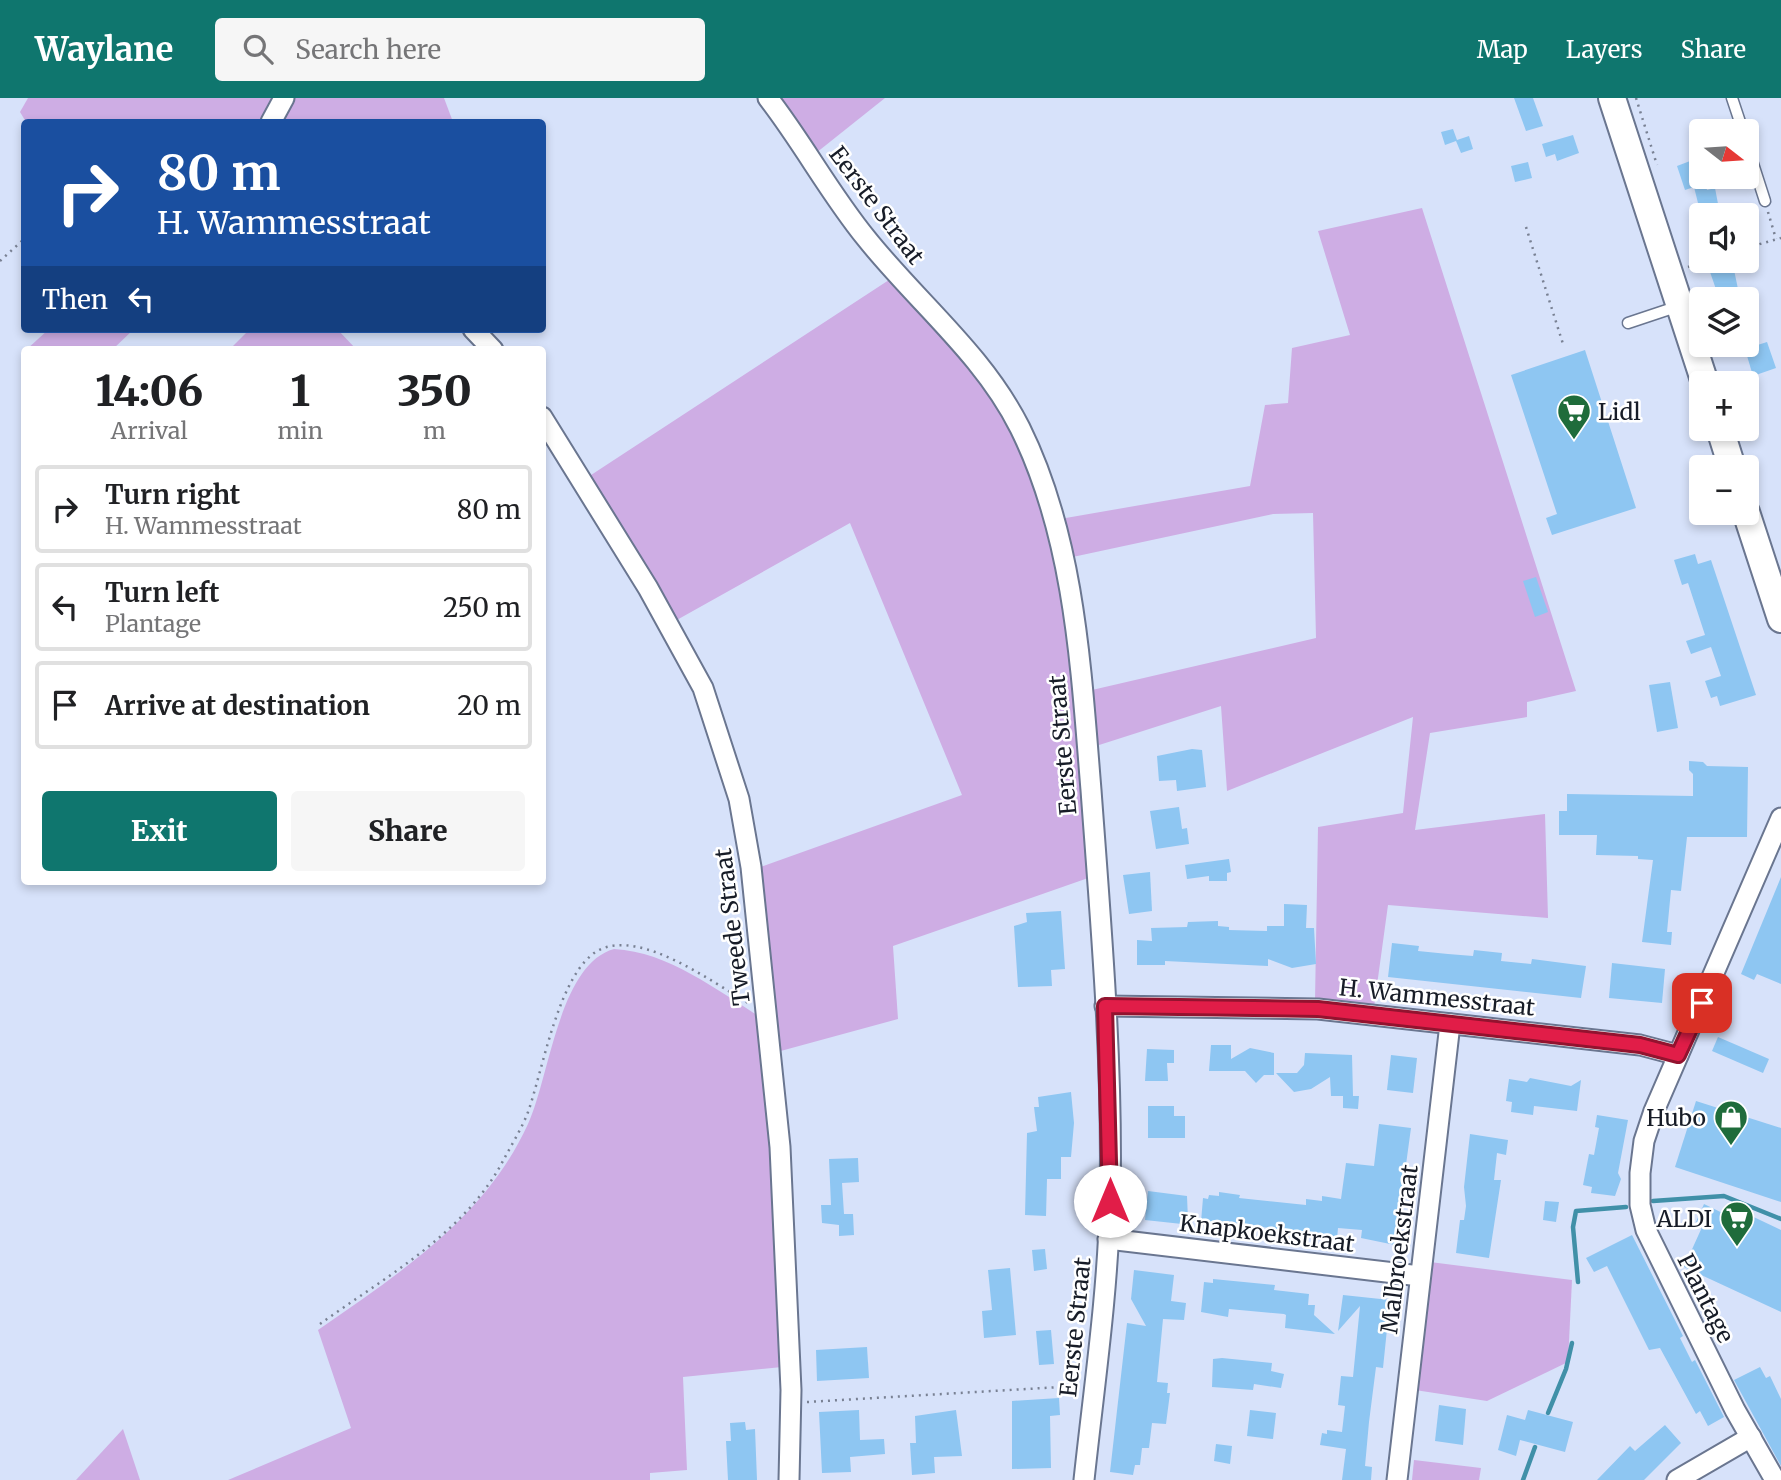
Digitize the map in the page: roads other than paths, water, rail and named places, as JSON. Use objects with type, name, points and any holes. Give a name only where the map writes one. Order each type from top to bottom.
[{"type":"main road","points":[[1612,98],[1701,371]]},
{"type":"main road","points":[[1750,525],[1781,619]]},
{"type":"street","points":[[273,119],[284,98]]},
{"type":"street","name":"Eerste Straat","points":[[768,98],[865,238],[975,360],[1018,424],[1044,481],[1064,558],[1082,686],[1105,1006],[1110,1161],[1108,1239],[1083,1480]]},
{"type":"street","points":[[477,333],[489,346]]},
{"type":"street","name":"Tweede Straat","points":[[546,423],[648,588],[703,688],[739,799],[751,867],[780,1147],[791,1402],[789,1480]]},
{"type":"street","name":"Plantage","points":[[1775,1480],[1650,1242],[1643,1217],[1639,1182],[1644,1141],[1678,1055],[1781,818]]},
{"type":"street","name":"H. Wammesstraat","points":[[1105,1006],[1318,1009],[1640,1045],[1678,1055]]},
{"type":"street","name":"Malbroekstraat","points":[[1397,1480],[1450,1024]]},
{"type":"street","name":"Knapkoekstraat","points":[[1108,1239],[1420,1276]]},
{"type":"street","points":[[1677,1480],[1751,1437]]},
{"type":"lane","points":[[1732,98],[1739,119]]},
{"type":"lane","points":[[1759,182],[1765,201]]},
{"type":"lane","points":[[1628,323],[1680,306]]},
{"type":"waterway","points":[[1653,1201],[1724,1196],[1781,1219]]},
{"type":"waterway","points":[[1578,1282],[1573,1227],[1576,1211],[1626,1207]]},
{"type":"waterway","points":[[1548,1413],[1566,1369],[1572,1343]]},
{"type":"waterway","points":[[1523,1480],[1535,1447]]},
{"type":"place","name":"Lidl","points":[[1574,441]]},
{"type":"place","name":"Hubo","points":[[1731,1147]]},
{"type":"place","name":"ALDI","points":[[1737,1248]]}]
